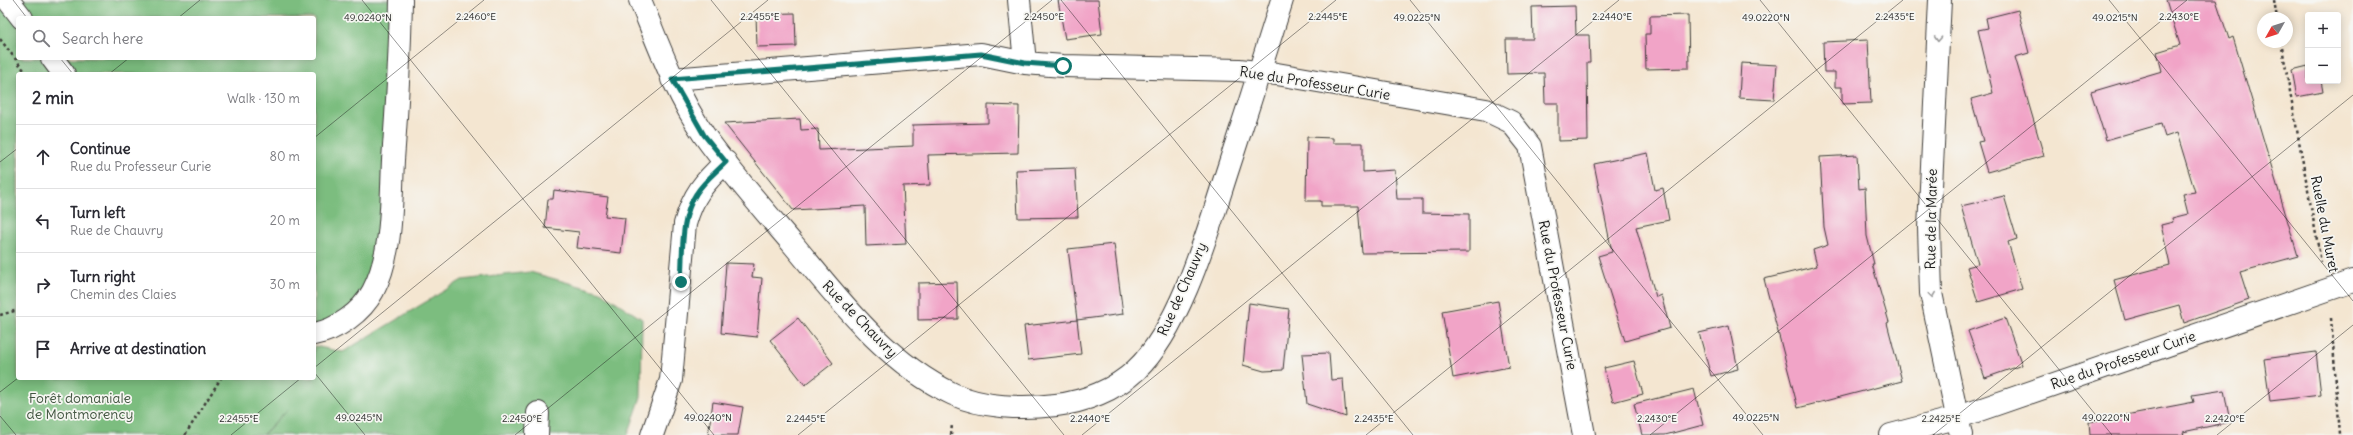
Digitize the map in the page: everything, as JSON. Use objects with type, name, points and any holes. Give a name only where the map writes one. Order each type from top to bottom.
[{"type":"street","points":[[8,0],[20,16]]},
{"type":"street","points":[[316,334],[328,332],[352,316],[373,292],[383,265],[390,217],[402,0]]},
{"type":"street","name":"Rue de Chauvry","points":[[640,0],[672,79],[704,135],[841,301],[897,358],[953,394],[977,402],[1003,406],[1042,407],[1075,403],[1108,389],[1137,370],[1162,337],[1200,255],[1282,0]]},
{"type":"street","points":[[1019,0],[1025,63]]},
{"type":"street","name":"Rue de la Marée","points":[[1940,0],[1929,228],[1931,293],[1959,426]]},
{"type":"street","name":"Rue du Professeur Curie","points":[[672,79],[981,54],[1025,63],[1239,70],[1277,74],[1486,110],[1511,122],[1522,132],[1530,146],[1584,435]]},
{"type":"street","points":[[54,60],[62,72]]},
{"type":"street","points":[[652,435],[671,380],[685,224],[689,208],[696,194],[710,176],[726,162]]},
{"type":"street","name":"Rue du Professeur Curie","points":[[1891,435],[1959,426],[2353,281]]},
{"type":"street","points":[[537,435],[538,413]]},
{"type":"path","points":[[2274,0],[2276,12]]},
{"type":"path","points":[[0,39],[16,60]]},
{"type":"path","name":"Ruelle du Muret","points":[[2282,48],[2323,273],[2329,290],[2340,435]]},
{"type":"path","points":[[16,60],[25,72]]},
{"type":"path","points":[[0,315],[16,311]]},
{"type":"path","points":[[184,435],[220,380]]},
{"type":"green space","name":"Forêt domaniale de Montmorency","points":[[0,0],[395,0],[400,44],[373,292],[316,331],[316,72],[16,72],[16,380],[316,380],[316,346],[343,352],[462,280],[530,272],[601,292],[642,319],[641,397],[628,435],[263,435],[288,409],[262,435],[0,435]]},
{"type":"building","points":[[1058,0],[1098,0],[1102,34],[1065,39]]},
{"type":"building","points":[[2166,0],[2216,0],[2229,39],[2233,37],[2298,256],[2240,272],[2249,300],[2184,323],[2179,305],[2125,320],[2114,280],[2170,265],[2161,225],[2173,222],[2172,218],[2188,214],[2183,194],[2195,192],[2177,133],[2165,137],[2161,124],[2106,140],[2091,92],[2162,71],[2157,52],[2180,45]]},
{"type":"building","points":[[1575,6],[1576,35],[1589,35],[1590,63],[1587,63],[1588,140],[1558,141],[1558,103],[1545,103],[1544,73],[1507,74],[1506,39],[1533,39],[1532,7]]},
{"type":"building","points":[[2018,10],[2029,53],[2015,57],[2044,156],[1987,172],[1978,142],[1983,141],[1971,99],[1993,93],[1978,30],[1988,28],[1986,18]]},
{"type":"building","points":[[795,13],[796,46],[757,47],[756,14]]},
{"type":"building","points":[[1688,15],[1689,68],[1646,69],[1645,34],[1650,34],[1650,16]]},
{"type":"building","points":[[1868,40],[1871,103],[1842,104],[1842,87],[1835,87],[1835,72],[1824,72],[1823,42]]},
{"type":"building","points":[[1741,63],[1777,65],[1774,100],[1739,98]]},
{"type":"building","points":[[2305,67],[2305,84],[2322,84],[2323,92],[2297,97],[2292,70]]},
{"type":"building","points":[[988,105],[1019,106],[1018,153],[928,155],[930,185],[903,186],[906,244],[866,246],[865,206],[793,210],[724,123],[800,119],[801,130],[818,129],[819,150],[913,146],[913,125],[988,123]]},
{"type":"building","points":[[1307,137],[1333,138],[1333,143],[1363,143],[1363,172],[1395,170],[1397,199],[1422,199],[1422,213],[1469,214],[1469,252],[1362,253],[1358,206],[1321,206],[1321,201],[1306,201]]},
{"type":"building","points":[[1648,153],[1655,190],[1663,188],[1669,220],[1636,227],[1656,297],[1661,295],[1670,328],[1625,341],[1598,256],[1612,252],[1594,164]]},
{"type":"building","points":[[1857,155],[1859,189],[1865,188],[1867,236],[1874,264],[1872,264],[1889,322],[1887,323],[1902,381],[1798,408],[1764,279],[1817,266],[1813,250],[1828,245],[1824,227],[1820,157]]},
{"type":"building","points":[[1075,168],[1078,217],[1018,218],[1016,170]]},
{"type":"building","points":[[554,190],[608,197],[605,216],[625,218],[621,253],[577,248],[579,232],[545,228],[548,199],[553,199]]},
{"type":"building","points":[[2004,196],[2017,239],[2008,242],[2022,289],[1978,302],[1967,267],[1978,264],[1961,206]]},
{"type":"building","points":[[1114,244],[1123,314],[1077,320],[1068,249]]},
{"type":"building","points":[[726,263],[754,264],[752,277],[762,278],[757,337],[721,333]]},
{"type":"building","points":[[957,282],[958,319],[918,320],[918,283]]},
{"type":"building","points":[[1498,301],[1509,367],[1453,378],[1442,311]]},
{"type":"building","points":[[1249,303],[1289,309],[1283,370],[1264,371],[1243,365]]},
{"type":"building","points":[[798,318],[833,363],[805,385],[770,340]]},
{"type":"building","points":[[2005,318],[2022,365],[1985,378],[1968,331]]},
{"type":"building","points":[[1077,320],[1081,354],[1028,360],[1024,326]]},
{"type":"building","points":[[1729,326],[1738,369],[1711,376],[1699,333]]},
{"type":"building","points":[[2316,352],[2321,395],[2270,401],[2264,359]]},
{"type":"building","points":[[1329,353],[1331,380],[1343,379],[1346,417],[1307,404],[1302,354]]},
{"type":"building","points":[[1634,361],[1643,394],[1613,402],[1604,368]]},
{"type":"building","points":[[1694,389],[1703,425],[1665,435],[1642,435],[1634,404]]},
{"type":"building","points":[[2224,390],[2230,422],[2183,432],[2184,435],[2090,435],[2089,422],[2194,402],[2192,395]]},
{"type":"building","points":[[713,402],[743,407],[738,435],[708,435]]},
{"type":"route","points":[[681,282],[685,224],[689,208],[696,194],[710,176],[726,162],[704,135],[672,79],[981,54],[1025,63],[1063,66]]}]
